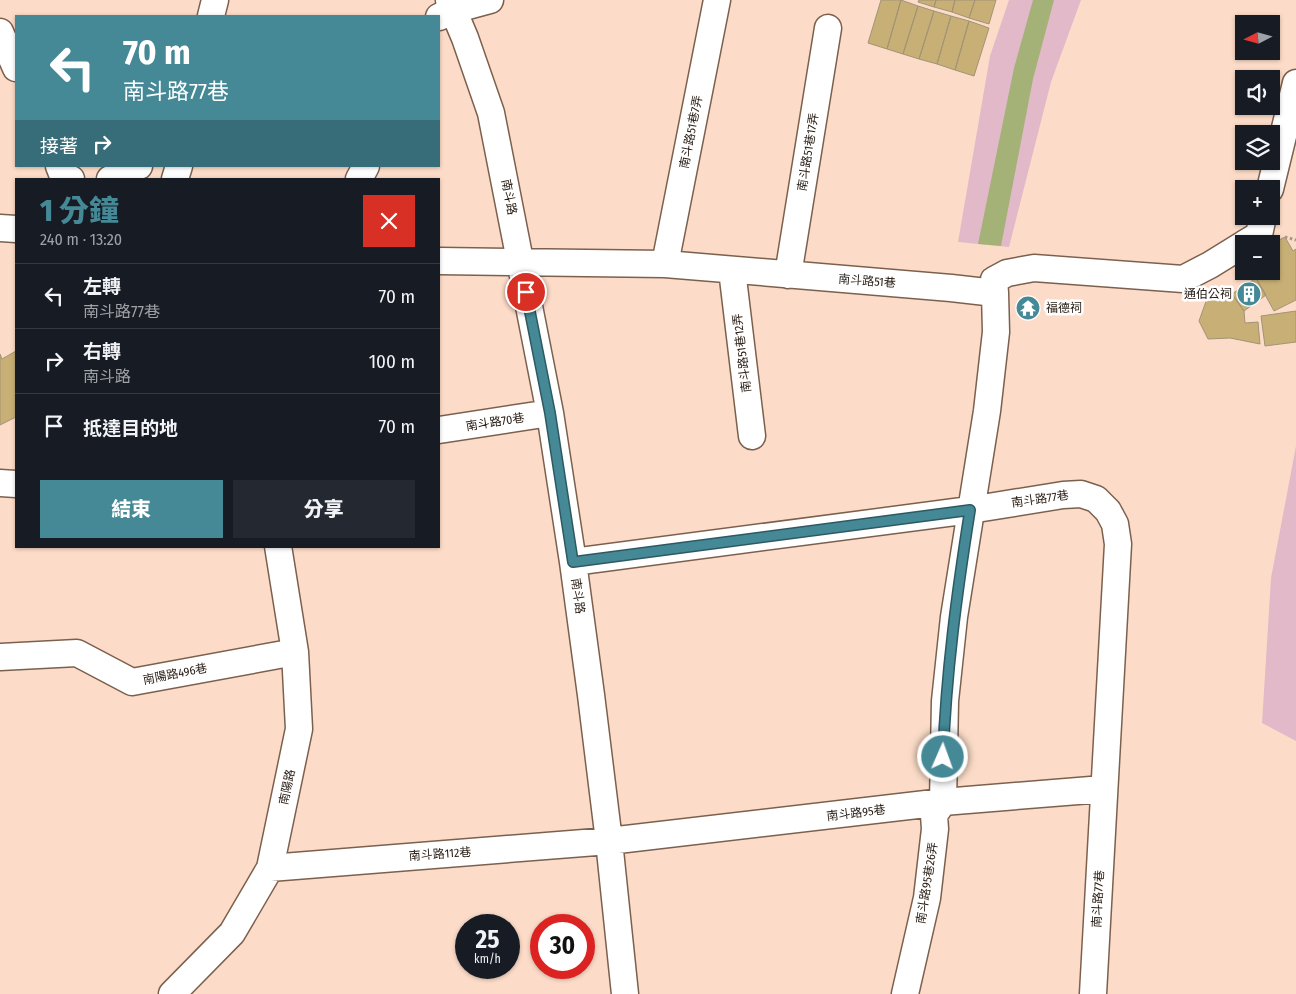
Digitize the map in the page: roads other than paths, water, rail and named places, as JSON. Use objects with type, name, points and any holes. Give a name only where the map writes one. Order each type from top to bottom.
[{"type":"street","points":[[211,15],[215,0]]},
{"type":"street","points":[[440,33],[447,9],[490,0]]},
{"type":"street","name":"南斗路51巷7弄","points":[[665,264],[717,0]]},
{"type":"street","name":"南斗路","points":[[447,9],[476,66],[491,113],[550,413],[573,562],[610,841],[625,994]]},
{"type":"street","name":"南斗路51巷17弄","points":[[788,275],[828,28]]},
{"type":"street","points":[[0,32],[15,66]]},
{"type":"street","points":[[1272,180],[1296,83]]},
{"type":"street","points":[[60,167],[64,176],[69,178]]},
{"type":"street","points":[[112,178],[137,167]]},
{"type":"street","points":[[0,228],[15,229]]},
{"type":"street","points":[[970,510],[977,481],[996,332],[994,280],[1007,274],[1034,268],[1183,279],[1210,265],[1235,247]]},
{"type":"street","name":"南斗路51巷","points":[[440,261],[665,264],[951,288],[995,294]]},
{"type":"street","name":"南斗路51巷12弄","points":[[732,270],[752,436]]},
{"type":"street","name":"南斗路70巷","points":[[440,430],[550,413]]},
{"type":"street","points":[[0,483],[15,484]]},
{"type":"street","name":"南斗路77巷","points":[[573,562],[970,510],[1063,495],[1080,494],[1096,499],[1108,511],[1115,524],[1118,544],[1093,994]]},
{"type":"street","name":"南斗路95巷26弄","points":[[905,994],[927,898],[935,829],[934,815],[943,802],[945,701],[954,617],[970,510]]},
{"type":"street","name":"南陽路","points":[[172,994],[232,933],[270,868],[298,729],[295,652],[278,548]]},
{"type":"street","name":"南陽路496巷","points":[[0,657],[77,653],[132,682],[295,652]]},
{"type":"street","name":"南斗路95巷","points":[[610,841],[943,802],[1103,789]]},
{"type":"street","name":"南斗路112巷","points":[[270,868],[610,841]]},
{"type":"place","name":"通伯公祠","points":[[1249,294]]},
{"type":"place","name":"福德祠","points":[[1028,308]]}]
